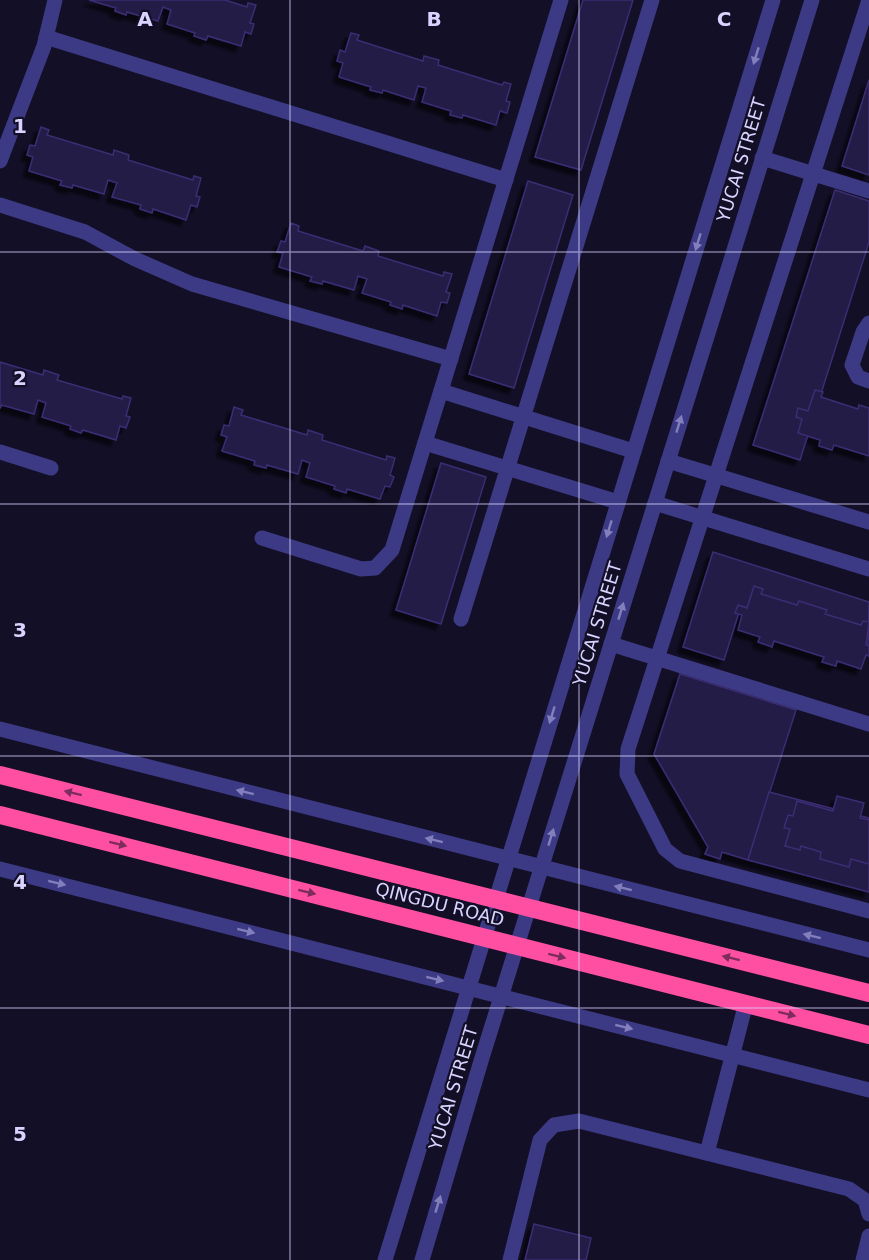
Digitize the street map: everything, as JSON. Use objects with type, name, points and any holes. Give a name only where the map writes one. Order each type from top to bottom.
[{"type":"highway","name":"QINGDU ROAD","points":[[0,775],[869,993]]},
{"type":"highway","name":"QINGDU ROAD","points":[[0,815],[869,1035]]},
{"type":"street","points":[[0,160],[21,111],[46,37],[55,0]]},
{"type":"street","points":[[262,538],[361,569],[375,568],[392,550],[561,0]]},
{"type":"street","points":[[461,619],[652,0]]},
{"type":"street","name":"YUCAI STREET","points":[[385,1260],[467,987],[773,0]]},
{"type":"street","name":"YUCAI STREET","points":[[422,1260],[501,996],[812,0]]},
{"type":"street","points":[[869,0],[628,749],[627,774],[665,849],[680,861],[869,911]]},
{"type":"street","points":[[46,37],[506,180]]},
{"type":"street","points":[[762,158],[869,191]]},
{"type":"street","points":[[0,205],[85,232],[135,259],[192,284],[451,359]]},
{"type":"street","points":[[869,323],[862,332],[852,365],[858,378],[869,381]]},
{"type":"street","points":[[441,391],[633,450]]},
{"type":"street","points":[[425,443],[618,502]]},
{"type":"street","points":[[0,453],[51,468]]},
{"type":"street","points":[[668,461],[869,522]]},
{"type":"street","points":[[655,503],[869,569]]},
{"type":"street","points":[[611,644],[869,724]]},
{"type":"street","points":[[0,729],[869,950]]},
{"type":"street","points":[[0,869],[869,1090]]},
{"type":"street","points":[[707,1153],[746,1003]]},
{"type":"street","points":[[510,1260],[540,1140],[555,1125],[579,1121],[849,1189],[865,1200],[869,1214]]},
{"type":"street","points":[[863,1260],[869,1236]]},
{"type":"building","points":[[89,0],[225,0],[247,7],[248,3],[256,5],[250,23],[254,24],[251,34],[245,32],[241,46],[208,36],[206,40],[194,36],[195,33],[167,24],[171,10],[163,7],[158,21],[127,12],[126,15],[115,11],[116,8]]},
{"type":"building","points":[[583,0],[633,0],[581,170],[535,157]]},
{"type":"building","points":[[351,33],[359,35],[357,40],[423,61],[424,56],[439,60],[438,65],[502,85],[504,82],[511,84],[506,101],[510,102],[507,113],[500,111],[496,125],[463,115],[462,118],[450,115],[451,111],[422,102],[426,88],[418,86],[414,100],[383,90],[382,93],[370,90],[371,87],[339,77],[343,63],[337,61],[340,50],[345,52]]},
{"type":"building","points":[[869,80],[869,175],[842,166]]},
{"type":"building","points":[[41,127],[49,130],[47,135],[113,155],[114,150],[129,155],[128,160],[193,180],[194,176],[201,178],[196,196],[200,197],[197,207],[191,205],[186,220],[153,209],[152,213],[140,209],[141,205],[112,197],[117,183],[108,180],[104,194],[73,185],[72,188],[60,185],[62,181],[29,171],[33,157],[27,155],[30,145],[35,146]]},
{"type":"building","points":[[528,181],[573,195],[514,388],[469,374]]},
{"type":"building","points":[[835,190],[869,201],[869,242],[800,460],[753,445]]},
{"type":"building","points":[[291,223],[299,226],[298,231],[363,251],[365,246],[379,251],[378,256],[443,276],[444,272],[452,274],[446,292],[450,293],[447,303],[441,302],[437,316],[403,305],[402,309],[390,305],[391,302],[362,293],[367,279],[358,276],[354,290],[323,281],[322,284],[310,281],[312,277],[279,267],[283,253],[277,252],[281,241],[285,242]]},
{"type":"building","points":[[0,362],[43,375],[44,370],[59,375],[57,380],[122,399],[123,396],[131,398],[126,416],[130,417],[126,428],[120,426],[116,440],[83,430],[81,433],[70,429],[71,426],[42,417],[46,403],[38,400],[34,414],[2,405],[0,408]]},
{"type":"building","points":[[815,390],[823,392],[821,397],[858,409],[859,405],[869,408],[869,456],[834,445],[832,450],[819,446],[820,440],[798,433],[802,419],[796,417],[798,408],[808,411]]},
{"type":"building","points":[[234,407],[243,410],[241,415],[307,435],[308,430],[323,435],[322,440],[386,460],[387,456],[395,458],[390,475],[394,477],[390,487],[385,486],[380,499],[347,489],[346,493],[334,489],[335,486],[306,477],[310,463],[302,460],[298,474],[267,465],[266,468],[254,465],[255,461],[222,451],[227,437],[221,435],[224,425],[229,426]]},
{"type":"building","points":[[441,463],[486,477],[441,624],[396,610]]},
{"type":"building","points":[[713,552],[869,602],[868,646],[741,606],[724,660],[683,647]]},
{"type":"building","points":[[754,586],[763,589],[761,594],[797,605],[799,601],[827,610],[825,614],[861,625],[863,621],[869,622],[866,645],[869,646],[869,656],[866,655],[861,669],[837,661],[836,666],[822,662],[824,657],[774,641],[772,647],[758,642],[760,637],[738,630],[742,615],[735,613],[738,605],[747,608]]},
{"type":"building","points":[[680,674],[796,710],[748,860],[722,852],[720,859],[705,854],[708,847],[654,754]]},
{"type":"building","points":[[769,792],[869,818],[869,892],[748,860]]},
{"type":"building","points":[[837,796],[864,803],[860,818],[869,820],[869,864],[851,859],[849,867],[820,859],[821,852],[801,846],[800,850],[785,846],[790,829],[784,828],[788,815],[793,816],[797,801],[833,811]]},
{"type":"building","points":[[534,1224],[591,1238],[586,1260],[525,1260]]}]
